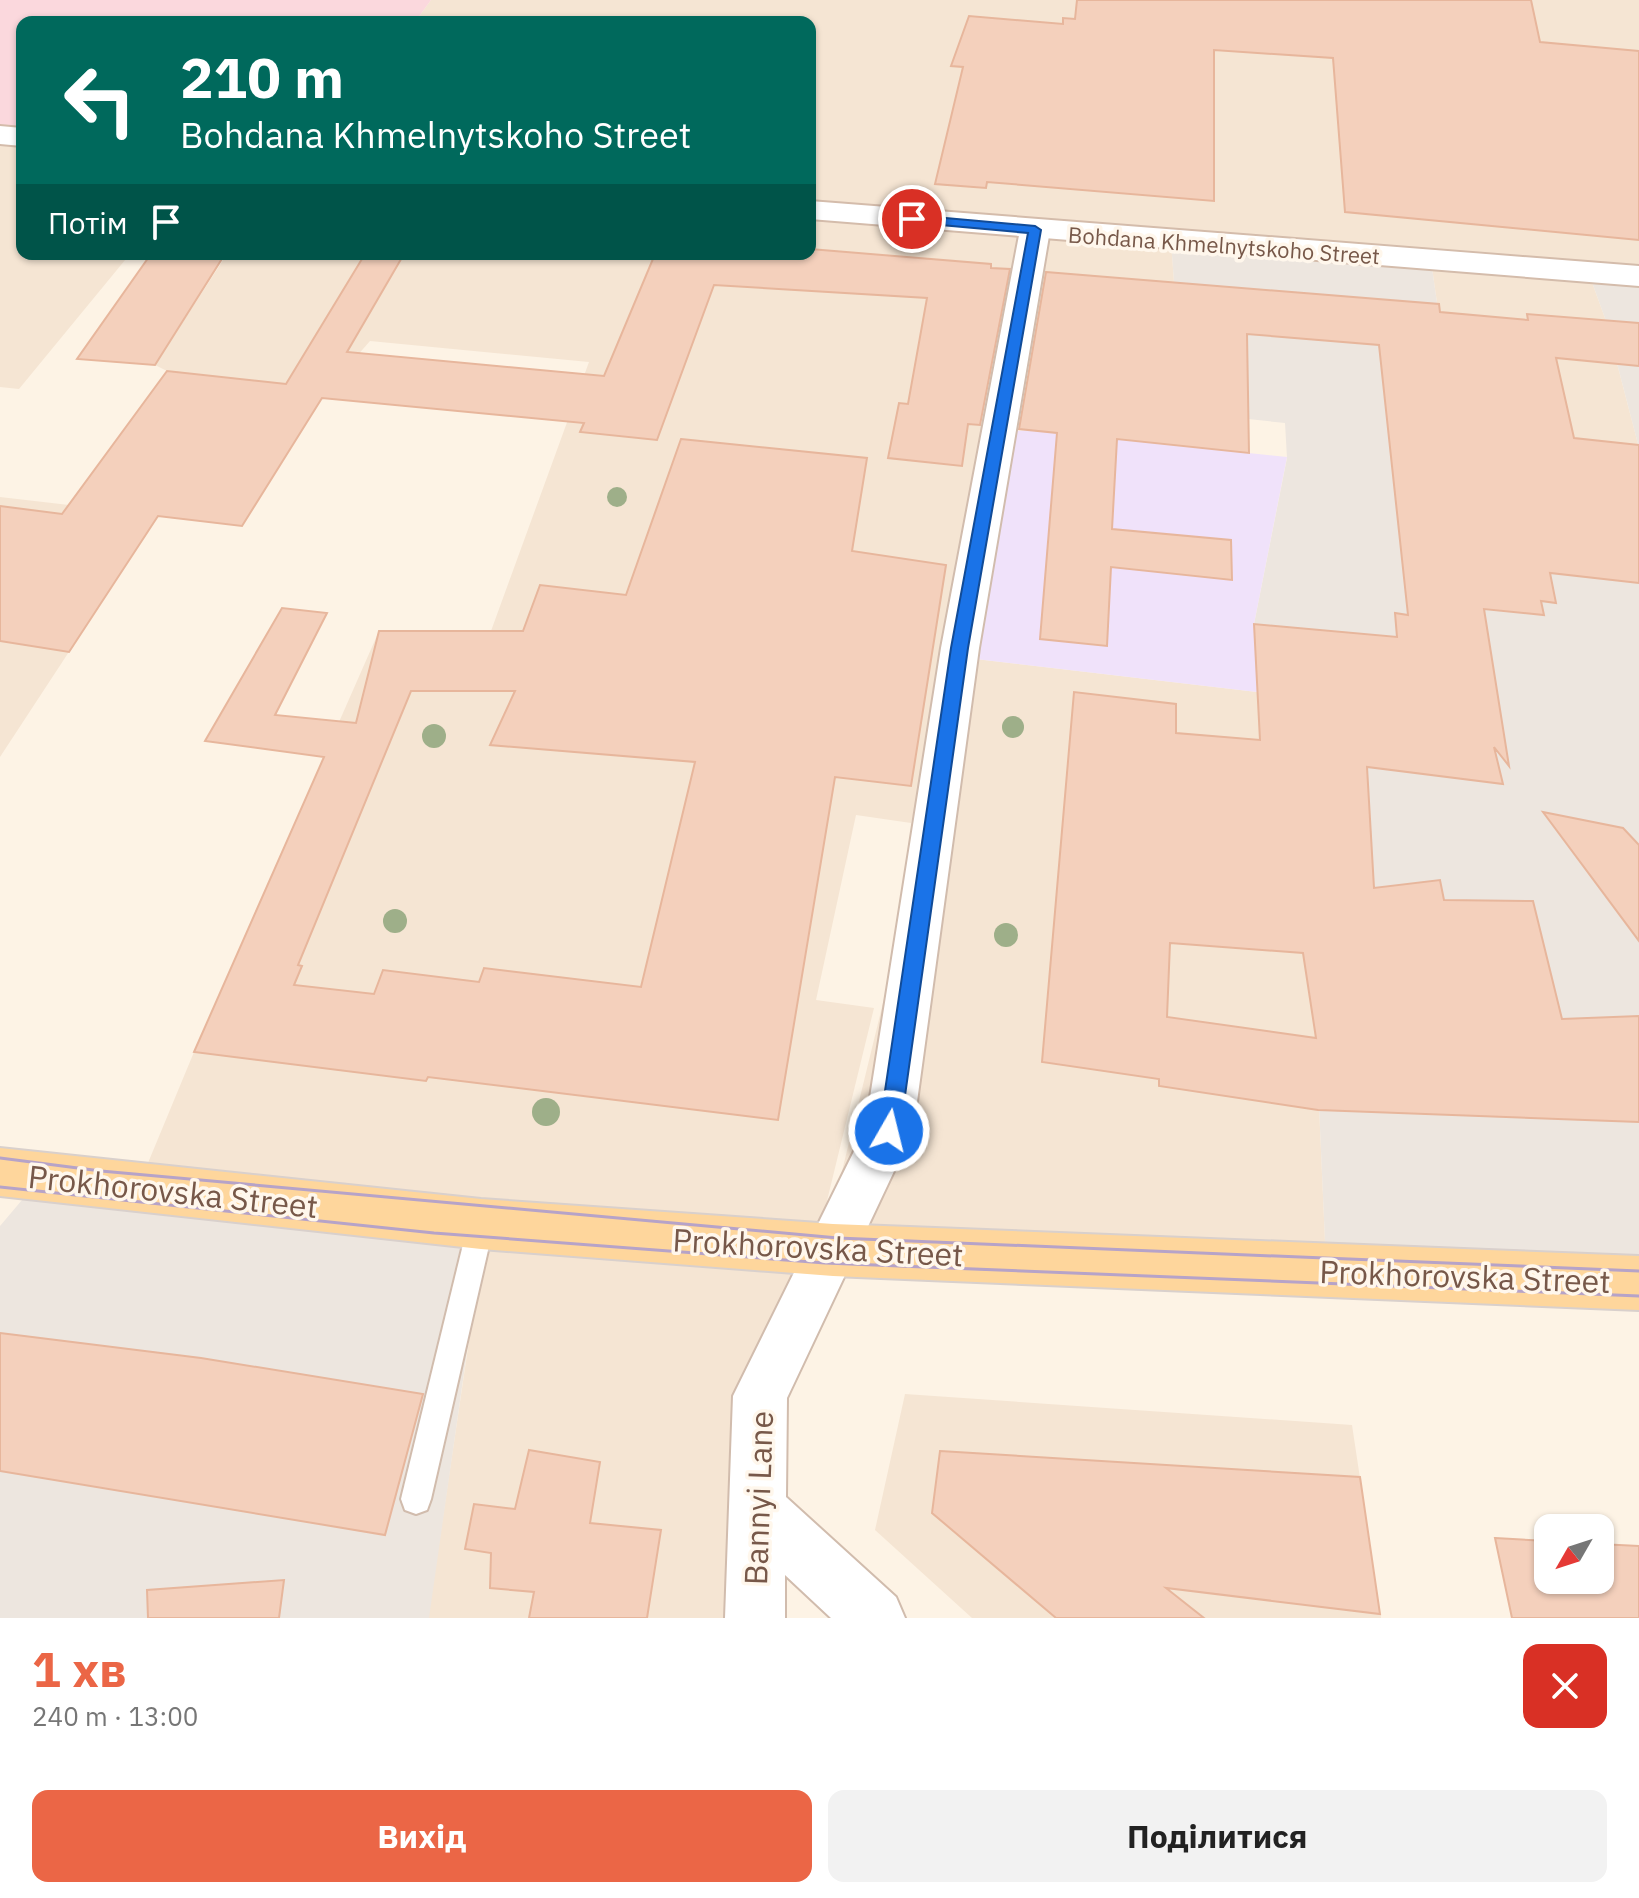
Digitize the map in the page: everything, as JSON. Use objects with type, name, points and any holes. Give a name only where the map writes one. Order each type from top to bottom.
[{"type":"main road","name":"Bohdana Khmelnytskoho Street","points":[[816,211],[1639,276]]},
{"type":"main road","name":"Prokhorovska Street","points":[[0,1172],[481,1224],[833,1250],[1639,1283]]},
{"type":"street","name":"Bannyi Lane","points":[[755,1618],[760,1396],[889,1131],[960,648],[1035,230]]},
{"type":"street","points":[[757,1509],[875,1618]]},
{"type":"lane","points":[[416,1499],[481,1224]]},
{"type":"shaded area","points":[[0,0],[431,0],[419,16],[16,16],[16,135],[0,134]]},
{"type":"shaded area","points":[[431,0],[1639,0],[1639,274],[816,207],[816,16],[419,16]]},
{"type":"shaded area","points":[[0,138],[16,139],[16,260],[125,260],[19,389],[0,387]]},
{"type":"shaded area","points":[[816,212],[1032,231],[956,647],[911,823],[856,815],[816,1000],[874,1008],[815,1250],[138,1187],[379,631],[491,631],[589,362],[370,341],[328,389],[242,526],[158,516],[0,757],[0,497],[69,505],[167,371],[155,365],[223,260],[816,260]]},
{"type":"shaded area","points":[[1037,233],[1171,242],[1174,282],[1171,377],[1022,363]]},
{"type":"shaded area","points":[[1171,242],[1431,261],[1444,351],[1639,550],[1639,1275],[1326,1264],[1316,1038],[1303,953],[1297,747],[1260,740],[1257,692],[1254,624],[1287,458],[1285,423],[1248,419],[1174,282]]},
{"type":"shaded area","points":[[1431,261],[1589,274],[1606,321],[1639,448],[1639,550],[1444,351]]},
{"type":"shaded area","points":[[1589,274],[1639,277],[1639,448],[1606,321]]},
{"type":"shaded area","points":[[1033,430],[1287,457],[1254,624],[1257,692],[967,658],[1014,431]]},
{"type":"shaded area","points":[[967,658],[1257,692],[1260,740],[1297,746],[1303,953],[1316,1038],[1326,1264],[824,1245]]},
{"type":"shaded area","points":[[33,1187],[484,1233],[429,1618],[0,1618],[0,1226]]},
{"type":"shaded area","points":[[485,1233],[801,1261],[733,1618],[428,1618]]},
{"type":"shaded area","points":[[905,1394],[1352,1425],[1381,1618],[972,1618],[875,1530]]},
{"type":"building","points":[[1077,0],[1531,0],[1540,42],[1639,51],[1639,240],[1345,212],[1333,58],[1214,50],[1214,201],[987,182],[986,188],[935,184],[963,67],[951,66],[969,16],[1063,24],[1063,18],[1075,19]]},
{"type":"building","points":[[816,249],[991,264],[991,268],[1010,269],[980,425],[968,424],[962,466],[888,458],[899,403],[908,404],[927,298],[714,285],[657,440],[580,432],[584,423],[322,398],[242,526],[158,516],[69,652],[0,641],[0,506],[62,514],[167,371],[286,384],[361,260],[401,260],[347,352],[604,376],[652,260],[816,260]]},
{"type":"building","points":[[147,260],[221,260],[155,365],[77,359]]},
{"type":"building","points":[[1046,272],[1439,304],[1440,312],[1528,320],[1527,314],[1639,323],[1639,366],[1556,358],[1574,438],[1639,445],[1639,583],[1550,573],[1556,603],[1541,601],[1544,615],[1484,609],[1509,766],[1494,747],[1503,784],[1367,767],[1374,888],[1440,880],[1444,900],[1533,901],[1562,1019],[1639,1016],[1639,1122],[1318,1110],[1159,1086],[1159,1079],[1042,1062],[1074,692],[1176,704],[1176,733],[1260,740],[1254,624],[1397,637],[1395,613],[1408,615],[1379,345],[1247,334],[1249,453],[1117,439],[1112,529],[1231,540],[1232,580],[1111,567],[1107,646],[1040,639],[1057,433],[1019,429]],"holes":[[[1170,943],[1303,953],[1316,1038],[1167,1017]]]},
{"type":"building","points":[[681,439],[867,458],[852,551],[946,565],[911,786],[835,777],[778,1120],[194,1052],[324,757],[205,741],[282,608],[327,613],[275,715],[356,723],[379,631],[523,631],[540,585],[626,595]],"holes":[[[411,691],[515,691],[490,745],[695,762],[641,987],[484,968],[479,982],[383,970],[374,994],[294,985],[302,966],[298,965]]]},
{"type":"building","points":[[1543,812],[1623,828],[1639,845],[1639,941]]},
{"type":"building","points":[[0,1333],[201,1358],[423,1394],[385,1535],[0,1471]]},
{"type":"building","points":[[529,1450],[600,1462],[590,1523],[661,1530],[647,1618],[529,1618],[534,1592],[490,1588],[491,1553],[465,1549],[474,1504],[515,1509]]},
{"type":"building","points":[[940,1451],[1360,1477],[1380,1614],[1166,1588],[1204,1618],[1056,1618],[932,1513]]},
{"type":"building","points":[[1495,1538],[1534,1540],[1534,1594],[1614,1594],[1614,1545],[1639,1546],[1639,1618],[1512,1618]]},
{"type":"building","points":[[284,1580],[279,1618],[148,1618],[147,1590]]},
{"type":"tram line","points":[[0,1158],[101,1171],[838,1238],[1639,1271]]},
{"type":"tram line","points":[[0,1187],[434,1233],[825,1263],[1639,1296]]},
{"type":"route","points":[[889,1131],[960,648],[1035,230],[912,219]]}]
